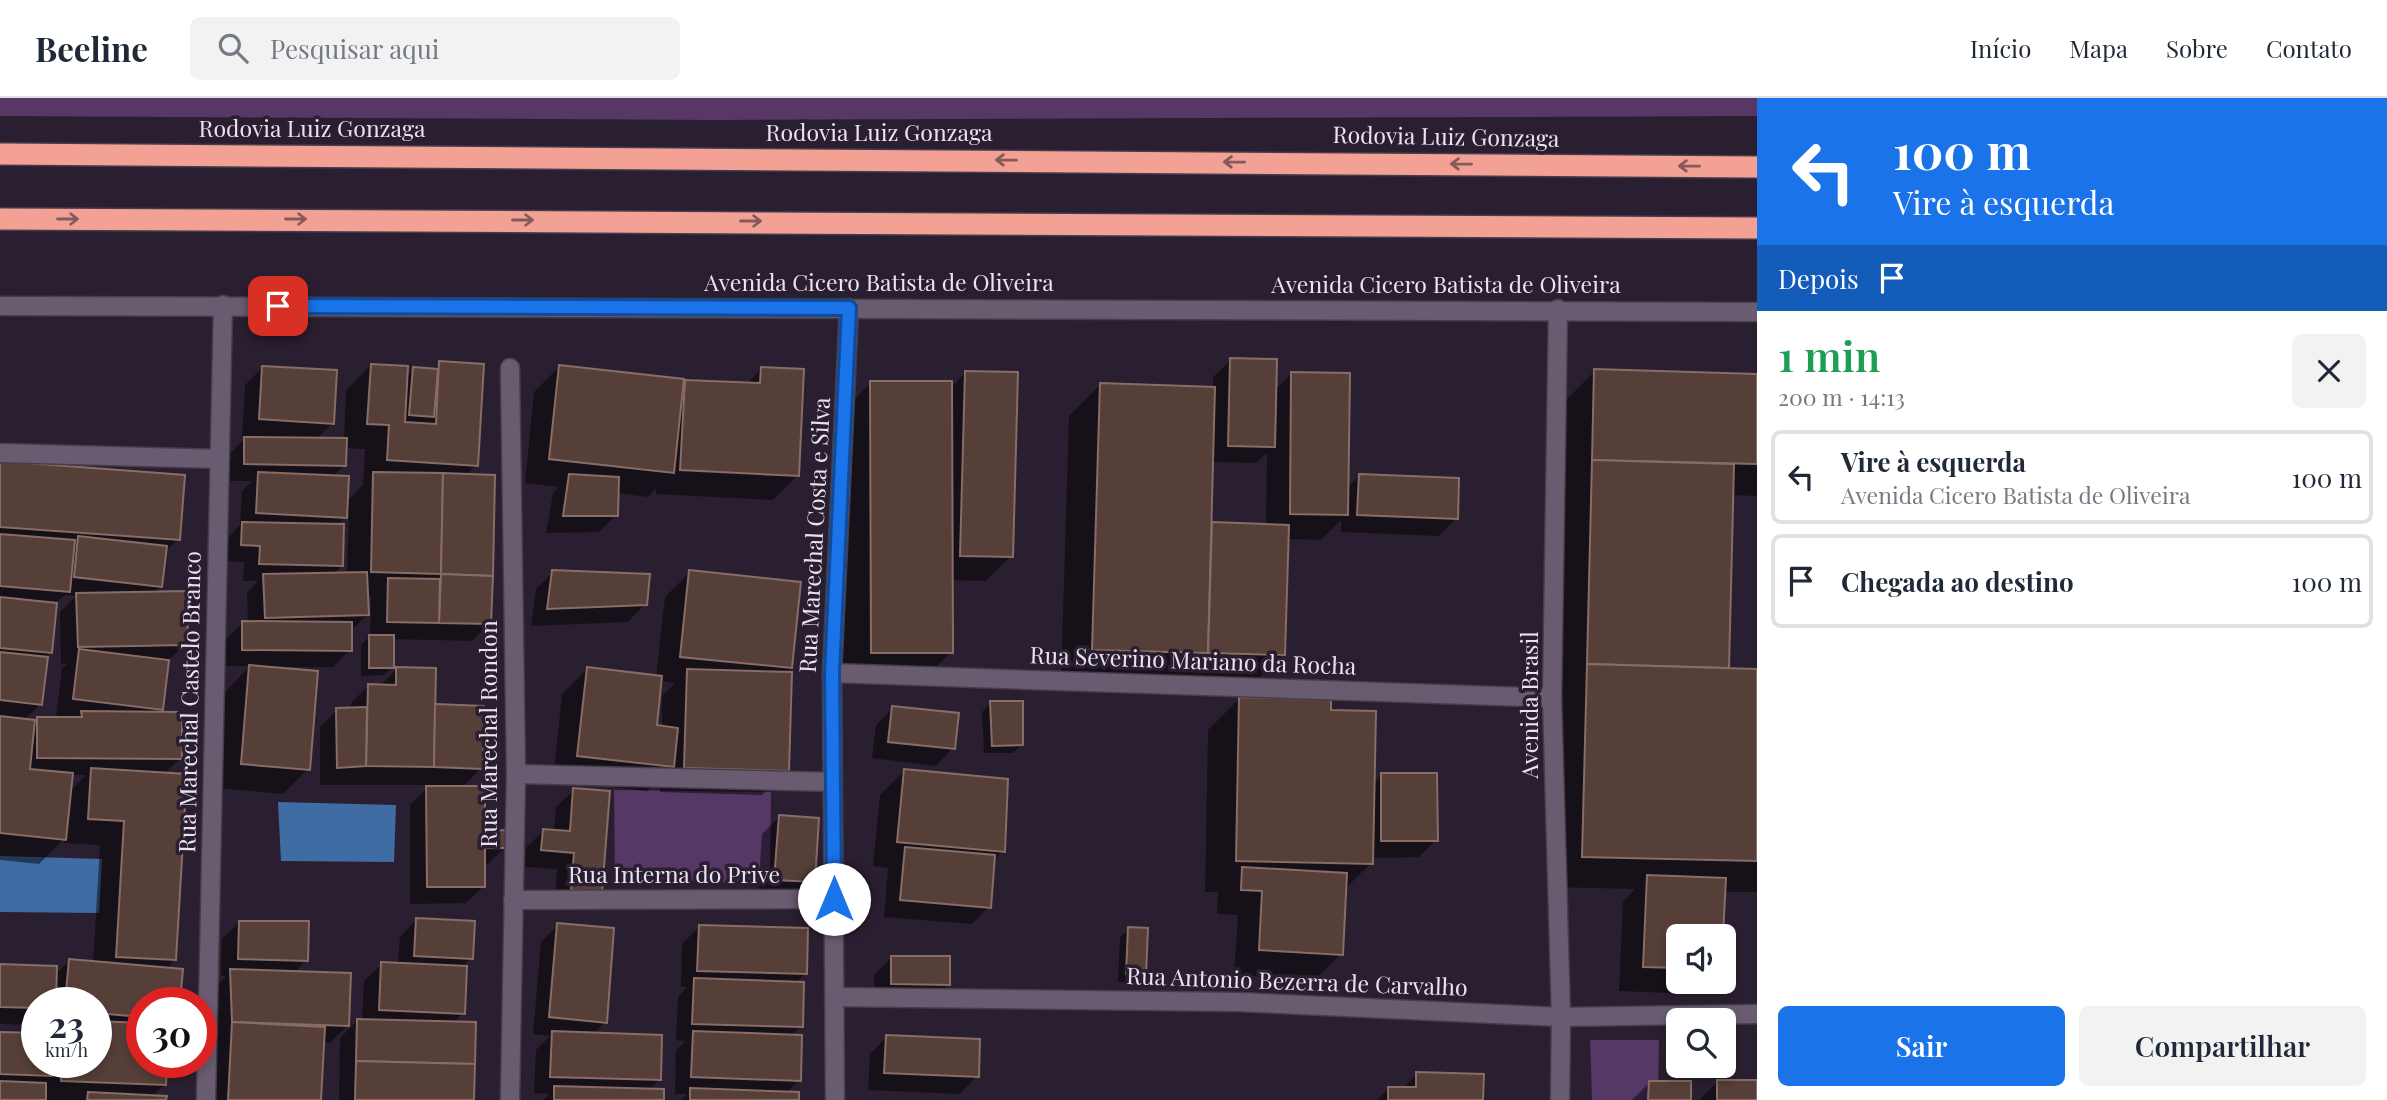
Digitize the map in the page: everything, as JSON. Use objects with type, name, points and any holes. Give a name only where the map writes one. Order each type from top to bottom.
[{"type":"highway","name":"Rodovia Luiz Gonzaga","points":[[0,154],[1757,167]]},
{"type":"highway","points":[[0,219],[1757,228]]},
{"type":"street","name":"Rua Marechal Castelo Branco","points":[[206,1100],[223,305]]},
{"type":"street","name":"Avenida Cicero Batista de Oliveira","points":[[0,306],[1558,309],[1757,312]]},
{"type":"street","name":"Rua Marechal Costa e Silva","points":[[835,1100],[832,673],[849,308]]},
{"type":"street","name":"Avenida Brasil","points":[[1558,309],[1552,698],[1561,1017],[1560,1100]]},
{"type":"street","name":"Rua Marechal Rondon","points":[[510,368],[516,774],[510,1100]]},
{"type":"street","points":[[0,453],[220,459]]},
{"type":"street","name":"Rua Severino Mariano da Rocha","points":[[832,673],[1552,698]]},
{"type":"street","points":[[516,774],[833,782]]},
{"type":"street","name":"Rua Interna do Prive","points":[[513,900],[834,899]]},
{"type":"street","name":"Rua Antonio Bezerra de Carvalho","points":[[835,997],[1238,1002],[1561,1017],[1757,1014]]},
{"type":"shaded area","points":[[0,98],[1757,98],[1757,116],[715,120],[0,116]]},
{"type":"shaded area","points":[[614,790],[771,792],[770,882],[615,882]]},
{"type":"shaded area","points":[[1590,1040],[1659,1040],[1658,1100],[1592,1100]]},
{"type":"water","points":[[278,802],[396,805],[394,862],[281,861]]},
{"type":"water","points":[[0,856],[102,859],[99,913],[0,912]]},
{"type":"building","points":[[1230,358],[1277,359],[1275,447],[1228,446]]},
{"type":"building","points":[[439,361],[484,364],[478,466],[387,460],[389,425],[367,424],[371,364],[408,366],[405,422],[436,424]]},
{"type":"building","points":[[559,365],[684,379],[674,473],[549,459]]},
{"type":"building","points":[[262,366],[337,370],[334,424],[259,419]]},
{"type":"building","points":[[413,367],[438,369],[434,417],[409,415]]},
{"type":"building","points":[[761,367],[804,369],[799,476],[680,470],[685,380],[760,383]]},
{"type":"building","points":[[1594,369],[1757,374],[1757,464],[1592,460]]},
{"type":"building","points":[[965,371],[1018,372],[1013,557],[960,556]]},
{"type":"building","points":[[1291,372],[1350,373],[1348,515],[1290,514]]},
{"type":"building","points":[[870,381],[952,381],[953,653],[871,653]]},
{"type":"building","points":[[1100,383],[1215,387],[1208,653],[1092,650]]},
{"type":"building","points":[[244,437],[347,438],[346,466],[244,464]]},
{"type":"building","points":[[1592,460],[1734,464],[1729,668],[1587,664]]},
{"type":"building","points":[[0,461],[185,475],[180,540],[0,527]]},
{"type":"building","points":[[258,472],[349,476],[347,518],[256,513]]},
{"type":"building","points":[[373,472],[443,473],[441,574],[371,572]]},
{"type":"building","points":[[443,473],[495,475],[493,576],[441,574]]},
{"type":"building","points":[[569,474],[619,477],[618,516],[563,516]]},
{"type":"building","points":[[1359,474],[1459,478],[1458,519],[1357,515]]},
{"type":"building","points":[[242,522],[344,524],[343,566],[259,564],[260,546],[241,545]]},
{"type":"building","points":[[1212,522],[1289,525],[1285,655],[1208,653]]},
{"type":"building","points":[[0,534],[75,540],[70,592],[0,586]]},
{"type":"building","points":[[78,536],[167,546],[162,587],[74,577]]},
{"type":"building","points":[[552,570],[650,574],[647,605],[547,609]]},
{"type":"building","points":[[689,570],[801,582],[792,668],[680,657]]},
{"type":"building","points":[[367,572],[369,615],[265,618],[263,574]]},
{"type":"building","points":[[441,574],[493,576],[491,624],[439,623]]},
{"type":"building","points":[[388,578],[440,579],[439,623],[387,622]]},
{"type":"building","points":[[187,591],[188,645],[78,647],[76,593]]},
{"type":"building","points":[[0,597],[57,603],[52,653],[0,648]]},
{"type":"building","points":[[242,621],[352,622],[352,651],[242,650]]},
{"type":"building","points":[[369,635],[394,635],[394,668],[369,668]]},
{"type":"building","points":[[79,649],[169,660],[163,710],[73,699]]},
{"type":"building","points":[[0,652],[48,657],[42,705],[0,700]]},
{"type":"building","points":[[1587,664],[1757,669],[1757,861],[1582,857]]},
{"type":"building","points":[[249,665],[318,671],[310,770],[241,764]]},
{"type":"building","points":[[396,667],[436,668],[434,767],[366,766],[368,684],[396,685]]},
{"type":"building","points":[[587,667],[662,676],[657,725],[678,728],[674,767],[577,756]]},
{"type":"building","points":[[687,669],[792,672],[789,771],[684,768]]},
{"type":"building","points":[[1239,697],[1331,699],[1331,710],[1376,711],[1373,864],[1236,861]]},
{"type":"building","points":[[990,701],[1023,701],[1023,745],[992,746]]},
{"type":"building","points":[[435,704],[484,706],[483,769],[434,767]]},
{"type":"building","points":[[892,706],[959,713],[955,749],[888,742]]},
{"type":"building","points":[[367,707],[366,766],[337,768],[336,708]]},
{"type":"building","points":[[81,711],[182,712],[182,759],[37,758],[37,717],[82,717]]},
{"type":"building","points":[[0,716],[35,720],[30,769],[73,773],[66,840],[0,833]]},
{"type":"building","points":[[91,768],[187,774],[176,960],[116,957],[124,821],[88,819]]},
{"type":"building","points":[[904,769],[1008,779],[1005,852],[897,842]]},
{"type":"building","points":[[1381,773],[1437,773],[1438,841],[1381,841]]},
{"type":"building","points":[[426,786],[485,786],[485,831],[507,830],[507,848],[485,848],[485,887],[427,887]]},
{"type":"building","points":[[573,788],[610,791],[602,892],[571,890],[574,853],[541,850],[543,829],[570,831]]},
{"type":"building","points":[[779,815],[819,818],[815,882],[774,880]]},
{"type":"building","points":[[905,847],[995,855],[991,908],[900,900]]},
{"type":"building","points":[[1242,867],[1347,873],[1343,955],[1259,950],[1262,891],[1241,890]]},
{"type":"building","points":[[1647,875],[1726,878],[1724,924],[1666,924],[1666,968],[1643,967]]},
{"type":"building","points":[[416,918],[475,921],[473,959],[414,956]]},
{"type":"building","points":[[239,921],[309,921],[308,961],[238,959]]},
{"type":"building","points":[[557,923],[614,928],[607,1023],[549,1017]]},
{"type":"building","points":[[699,925],[808,928],[807,974],[697,971]]},
{"type":"building","points":[[1128,927],[1148,928],[1146,975],[1126,974]]},
{"type":"building","points":[[891,956],[950,956],[950,985],[891,984]]},
{"type":"building","points":[[69,959],[183,969],[181,987],[126,987],[126,1016],[112,1014],[112,987],[66,987]]},
{"type":"building","points":[[381,962],[467,966],[465,1014],[379,1010]]},
{"type":"building","points":[[0,964],[57,966],[56,987],[21,987],[21,1008],[0,1007]]},
{"type":"building","points":[[230,969],[351,973],[349,1026],[232,1022]]},
{"type":"building","points":[[694,978],[804,982],[803,1027],[692,1024]]},
{"type":"building","points":[[357,1019],[476,1022],[475,1064],[356,1061]]},
{"type":"building","points":[[112,1022],[126,1022],[126,1078],[166,1078],[166,1085],[61,1081],[61,1078],[112,1078]]},
{"type":"building","points":[[232,1022],[325,1027],[321,1100],[228,1100]]},
{"type":"building","points":[[552,1031],[662,1035],[661,1080],[550,1077]]},
{"type":"building","points":[[693,1031],[802,1035],[801,1081],[691,1077]]},
{"type":"building","points":[[0,1032],[21,1033],[21,1075],[0,1074]]},
{"type":"building","points":[[886,1035],[980,1039],[979,1077],[884,1073]]},
{"type":"building","points":[[356,1061],[475,1064],[474,1100],[355,1100]]},
{"type":"building","points":[[1416,1072],[1484,1074],[1483,1100],[1388,1100],[1388,1087],[1416,1087]]},
{"type":"building","points":[[1717,1080],[1757,1080],[1757,1100],[1717,1100]]},
{"type":"building","points":[[0,1081],[46,1083],[46,1100],[0,1100]]},
{"type":"building","points":[[1649,1081],[1691,1081],[1691,1100],[1648,1100]]},
{"type":"building","points":[[554,1086],[664,1089],[664,1100],[554,1100]]},
{"type":"building","points":[[690,1088],[799,1092],[799,1100],[690,1100]]},
{"type":"building","points":[[88,1092],[167,1096],[166,1100],[87,1100]]},
{"type":"route","points":[[278,306],[849,308],[832,673],[834,899]]}]
